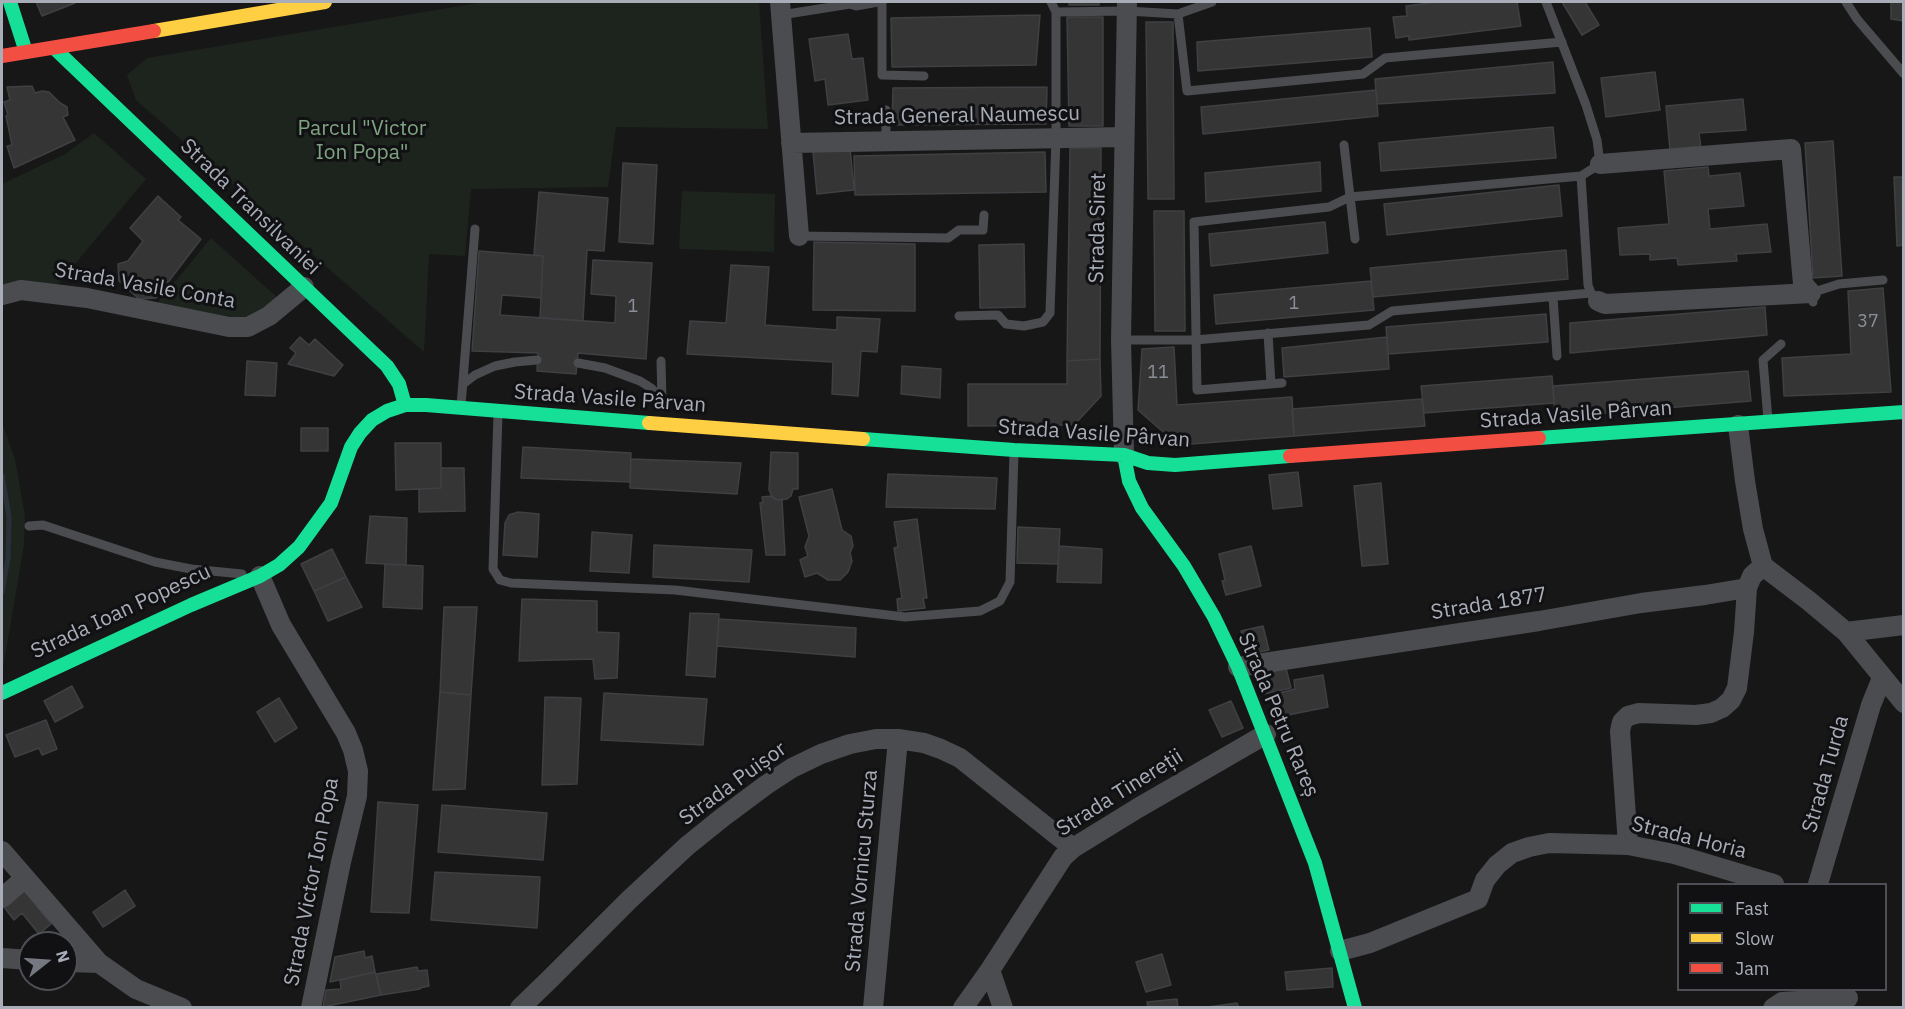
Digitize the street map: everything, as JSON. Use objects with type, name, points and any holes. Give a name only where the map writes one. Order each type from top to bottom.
[{"type":"main road","points":[[10,2],[26,52]]},
{"type":"main road","points":[[2,56],[325,2]]},
{"type":"main road","name":"Strada Transilvaniei","points":[[54,48],[387,366],[399,384],[405,405]]},
{"type":"main road","points":[[260,576],[279,565],[299,547],[314,528],[331,503],[351,447],[360,433],[372,420],[387,411],[405,405]]},
{"type":"main road","name":"Strada Vasile Pârvan","points":[[405,405],[1014,450],[1124,455],[1148,463],[1174,465],[1381,448],[1904,412]]},
{"type":"main road","name":"Strada Petru Rareș","points":[[1124,455],[1129,481],[1142,508],[1184,566],[1214,617],[1266,734],[1315,863],[1355,1008]]},
{"type":"main road","name":"Strada Ioan Popescu","points":[[2,693],[191,604],[260,576]]},
{"type":"street","name":"Strada Siret","points":[[1124,455],[1121,340],[1127,6]]},
{"type":"street","points":[[781,8],[799,236]]},
{"type":"street","name":"Strada General Naumescu","points":[[791,143],[1123,137]]},
{"type":"street","points":[[1600,164],[1791,149],[1803,284],[1812,298]]},
{"type":"street","name":"Strada Vasile Conta","points":[[2,295],[21,291],[87,298],[229,327],[248,327],[269,316],[304,287]]},
{"type":"street","points":[[1594,297],[1605,304],[1812,298]]},
{"type":"street","points":[[1738,425],[1746,491],[1763,566],[1846,632],[1904,703]]},
{"type":"street","points":[[1628,845],[1620,731],[1622,722],[1628,716],[1639,713],[1696,715],[1711,713],[1722,708],[1731,700],[1737,688],[1747,588],[1752,576],[1763,566]]},
{"type":"street","name":"Strada Victor Ion Popa","points":[[260,576],[281,625],[346,733],[358,771],[357,796],[310,1008]]},
{"type":"street","name":"Strada 1877","points":[[1238,667],[1747,588]]},
{"type":"street","points":[[1846,632],[1904,625]]},
{"type":"street","name":"Strada Turda","points":[[1819,883],[1871,705],[1882,678]]},
{"type":"street","name":"Strada Tinereții","points":[[963,1008],[1063,857],[1073,848],[1266,734]]},
{"type":"street","name":"Strada Puișor","points":[[520,1008],[687,846],[766,785],[792,768],[821,754],[850,744],[876,739],[898,739],[924,743],[941,749],[960,758],[1073,848]]},
{"type":"street","name":"Strada Vornicu Sturza","points":[[873,1008],[898,739]]},
{"type":"street","name":"Strada Horia","points":[[1340,951],[1370,943],[1478,899],[1485,880],[1497,865],[1512,853],[1549,843],[1628,845],[1674,854],[1768,883]]},
{"type":"street","points":[[2,852],[99,963],[136,989],[182,1008]]},
{"type":"street","points":[[2,898],[24,879]]},
{"type":"street","points":[[2,958],[18,959]]},
{"type":"street","points":[[78,962],[99,963]]},
{"type":"street","points":[[990,970],[1003,1008]]},
{"type":"street","points":[[1781,1000],[1848,998]]},
{"type":"lane","points":[[781,8],[850,4],[856,6],[880,2],[882,75],[924,76]]},
{"type":"lane","points":[[959,316],[998,315],[1006,324],[1024,326],[1044,322],[1050,313],[1056,138],[1056,12],[1051,2]]},
{"type":"lane","points":[[1056,12],[1127,6],[1178,14],[1212,2]]},
{"type":"lane","points":[[1282,383],[1197,390],[1194,222],[1329,207],[1350,197],[1581,176],[1600,164],[1597,140],[1586,105],[1546,2]]},
{"type":"lane","points":[[1846,2],[1857,19],[1904,74]]},
{"type":"lane","points":[[1178,14],[1187,91],[1363,74],[1385,58],[1562,42]]},
{"type":"lane","points":[[886,110],[886,140]]},
{"type":"lane","points":[[1344,145],[1355,239]]},
{"type":"lane","points":[[1121,340],[1195,340],[1369,325],[1392,311],[1553,297],[1594,297],[1588,285],[1581,176]]},
{"type":"lane","points":[[799,236],[948,238],[959,230],[983,230],[984,215]]},
{"type":"lane","points":[[461,409],[475,229]]},
{"type":"lane","points":[[1812,298],[1839,285],[1883,280]]},
{"type":"lane","points":[[1553,297],[1557,356]]},
{"type":"lane","points":[[1268,333],[1271,384]]},
{"type":"lane","points":[[1768,423],[1763,360],[1781,344]]},
{"type":"lane","points":[[463,384],[475,375],[495,366],[537,360]]},
{"type":"lane","points":[[662,361],[662,424]]},
{"type":"lane","points":[[578,363],[605,368],[640,381],[658,395],[662,407]]},
{"type":"lane","points":[[499,412],[493,569],[500,580],[512,583],[675,590],[905,617],[980,611],[1000,601],[1010,582],[1014,450]]},
{"type":"lane","points":[[29,526],[43,525],[173,566],[260,576]]},
{"type":"green space","name":"Parcul \"Victor Ion Popa\"","points":[[484,2],[759,2],[768,129],[616,127],[608,187],[471,189],[465,256],[429,254],[424,352],[136,100],[127,75],[147,58]]},
{"type":"green space","points":[[94,133],[146,179],[54,289],[2,290],[2,184],[65,154]]},
{"type":"green space","points":[[682,191],[775,194],[774,252],[679,249]]},
{"type":"green space","points":[[211,238],[278,298],[251,319],[228,321],[155,306]]},
{"type":"green space","points":[[2,423],[15,459],[25,516],[24,545],[2,674]]},
{"type":"building","points":[[36,2],[74,2],[75,3],[42,16]]},
{"type":"building","points":[[1069,2],[1099,2],[1099,5],[1069,5]]},
{"type":"building","points":[[1437,2],[1517,2],[1521,26],[1409,40],[1409,36],[1396,38],[1393,17],[1407,16],[1406,6]]},
{"type":"building","points":[[1562,2],[1585,2],[1599,25],[1582,35]]},
{"type":"building","points":[[1891,2],[1904,2],[1904,21],[1891,19]]},
{"type":"building","points":[[1040,15],[1036,65],[892,67],[891,18]]},
{"type":"building","points":[[1067,17],[1103,17],[1103,126],[1069,126]]},
{"type":"building","points":[[1146,22],[1173,22],[1174,199],[1148,199]]},
{"type":"building","points":[[1370,28],[1372,57],[1198,71],[1197,42]]},
{"type":"building","points":[[848,34],[852,59],[863,58],[868,100],[828,105],[825,79],[815,81],[809,39]]},
{"type":"building","points":[[1553,62],[1555,93],[1377,104],[1375,79]]},
{"type":"building","points":[[1655,72],[1660,110],[1606,117],[1601,78]]},
{"type":"building","points":[[32,86],[35,93],[49,92],[67,107],[68,115],[63,117],[75,140],[14,168],[7,146],[12,145],[4,102],[10,100],[7,87]]},
{"type":"building","points":[[1047,87],[1046,124],[892,125],[893,88]]},
{"type":"building","points":[[1376,90],[1378,116],[1203,134],[1201,107]]},
{"type":"building","points":[[1743,99],[1746,130],[1699,133],[1701,148],[1670,150],[1666,106]]},
{"type":"building","points":[[1553,127],[1556,158],[1381,171],[1379,143]]},
{"type":"building","points":[[1833,141],[1842,276],[1813,278],[1805,143]]},
{"type":"building","points":[[850,148],[854,190],[817,194],[813,152]]},
{"type":"building","points":[[1070,148],[1101,148],[1100,359],[1067,361]]},
{"type":"building","points":[[1045,152],[1046,192],[855,195],[854,156]]},
{"type":"building","points":[[1320,162],[1321,191],[1206,202],[1205,173]]},
{"type":"building","points":[[623,163],[657,165],[653,244],[619,242]]},
{"type":"building","points":[[1708,167],[1709,176],[1740,173],[1744,206],[1708,209],[1710,229],[1767,224],[1771,252],[1736,254],[1737,261],[1678,265],[1677,258],[1650,260],[1650,254],[1620,255],[1618,228],[1669,224],[1664,171]]},
{"type":"building","points":[[1894,177],[1904,177],[1904,245],[1897,246]]},
{"type":"building","points":[[1559,185],[1562,216],[1387,235],[1384,204]]},
{"type":"building","points":[[539,192],[608,198],[604,251],[587,250],[583,321],[540,318],[543,256],[534,255]]},
{"type":"building","points":[[158,196],[181,217],[178,220],[201,239],[156,298],[139,299],[119,281],[118,264],[128,261],[143,241],[130,228]]},
{"type":"building","points":[[1154,211],[1184,211],[1185,331],[1155,331]]},
{"type":"building","points":[[1325,222],[1328,253],[1211,266],[1209,234]]},
{"type":"building","points":[[814,242],[915,244],[915,311],[813,310]]},
{"type":"building","points":[[1024,244],[1025,307],[980,308],[979,245]]},
{"type":"building","points":[[1566,250],[1568,279],[1373,297],[1370,268]]},
{"type":"building","points":[[479,251],[543,256],[541,298],[502,295],[500,315],[615,323],[616,296],[591,294],[593,260],[652,263],[646,359],[578,353],[576,374],[537,371],[538,353],[472,351]]},
{"type":"building","points":[[731,265],[769,267],[765,325],[837,330],[837,317],[880,319],[877,352],[861,351],[858,396],[832,394],[833,362],[687,354],[690,321],[726,323]]},
{"type":"building","points":[[1371,281],[1374,310],[1216,324],[1214,295]]},
{"type":"building","points":[[1883,288],[1891,392],[1784,396],[1782,358],[1851,354],[1848,291]]},
{"type":"building","points":[[1765,307],[1767,335],[1570,353],[1570,323]]},
{"type":"building","points":[[1546,314],[1548,342],[1388,354],[1386,327]]},
{"type":"building","points":[[300,337],[309,345],[315,339],[343,365],[334,376],[288,364],[296,353],[290,348]]},
{"type":"building","points":[[1387,337],[1389,369],[1284,377],[1282,348]]},
{"type":"building","points":[[1174,347],[1177,405],[1292,397],[1294,436],[1178,445],[1138,410],[1142,349]]},
{"type":"building","points":[[1100,359],[1101,396],[1074,425],[968,426],[968,384],[1067,384],[1067,361]]},
{"type":"building","points":[[247,361],[277,363],[275,396],[245,395]]},
{"type":"building","points":[[902,366],[941,369],[940,398],[901,394]]},
{"type":"building","points":[[1748,371],[1751,401],[1555,417],[1553,386]]},
{"type":"building","points":[[1552,376],[1554,403],[1424,413],[1421,386]]},
{"type":"building","points":[[1422,399],[1425,426],[1294,436],[1292,409]]},
{"type":"building","points":[[301,428],[328,428],[328,451],[301,451]]},
{"type":"building","points":[[395,443],[441,443],[441,488],[396,490]]},
{"type":"building","points":[[523,447],[631,453],[630,482],[521,478]]},
{"type":"building","points":[[771,452],[798,453],[798,489],[793,489],[791,496],[787,499],[777,500],[772,497],[769,490]]},
{"type":"building","points":[[631,459],[741,463],[737,494],[630,488]]},
{"type":"building","points":[[441,468],[464,468],[465,511],[419,512],[419,489],[441,488]]},
{"type":"building","points":[[1298,472],[1302,506],[1273,509],[1269,475]]},
{"type":"building","points":[[888,474],[997,478],[995,509],[886,507]]},
{"type":"building","points":[[1381,483],[1388,564],[1362,566],[1354,486]]},
{"type":"building","points":[[832,489],[842,530],[851,536],[852,561],[848,572],[840,580],[828,580],[817,573],[805,577],[800,560],[808,556],[805,547],[809,536],[799,497]]},
{"type":"building","points":[[772,496],[777,500],[782,500],[785,555],[766,555],[760,503],[763,502],[762,497]]},
{"type":"building","points":[[518,512],[539,514],[537,557],[503,555],[505,523],[509,515]]},
{"type":"building","points":[[370,516],[407,518],[406,565],[366,563]]},
{"type":"building","points":[[917,519],[927,598],[923,598],[925,608],[898,611],[897,599],[902,598],[894,548],[898,547],[894,522]]},
{"type":"building","points":[[1018,527],[1060,529],[1058,564],[1017,563]]},
{"type":"building","points":[[592,532],[632,535],[629,573],[590,571]]},
{"type":"building","points":[[654,545],[752,550],[749,582],[653,577]]},
{"type":"building","points":[[1059,546],[1102,549],[1101,583],[1057,582]]},
{"type":"building","points":[[1251,546],[1261,586],[1226,595],[1219,554]]},
{"type":"building","points":[[332,549],[346,577],[314,591],[301,564]]},
{"type":"building","points":[[385,564],[423,566],[422,609],[383,607]]},
{"type":"building","points":[[346,577],[362,607],[328,621],[314,591]]},
{"type":"building","points":[[522,599],[597,601],[597,632],[619,633],[617,678],[595,679],[593,659],[519,661]]},
{"type":"building","points":[[444,607],[477,607],[471,695],[440,692]]},
{"type":"building","points":[[690,613],[719,614],[715,677],[686,675]]},
{"type":"building","points":[[719,619],[856,628],[855,657],[717,646]]},
{"type":"building","points":[[1263,626],[1269,650],[1247,655],[1241,631]]},
{"type":"building","points":[[1286,668],[1291,688],[1264,694],[1260,675]]},
{"type":"building","points":[[1323,675],[1328,707],[1278,717],[1272,695],[1295,689],[1294,680]]},
{"type":"building","points":[[72,686],[83,707],[55,722],[44,701]]},
{"type":"building","points":[[440,692],[471,695],[465,789],[433,790]]},
{"type":"building","points":[[604,693],[707,699],[703,745],[601,740]]},
{"type":"building","points":[[545,697],[581,698],[577,784],[542,785]]},
{"type":"building","points":[[279,698],[297,728],[275,742],[257,712]]},
{"type":"building","points":[[1231,701],[1243,728],[1222,737],[1209,710]]},
{"type":"building","points":[[46,720],[57,749],[42,755],[39,748],[15,757],[6,735]]},
{"type":"building","points":[[378,802],[418,805],[409,913],[371,912]]},
{"type":"building","points":[[442,805],[547,813],[543,860],[438,852]]},
{"type":"building","points":[[435,872],[540,877],[537,928],[431,920]]},
{"type":"building","points":[[24,890],[51,924],[43,931],[37,931],[22,913],[14,920],[4,907]]},
{"type":"building","points":[[125,890],[135,906],[103,927],[93,912]]},
{"type":"building","points":[[364,951],[365,958],[372,956],[375,972],[330,982],[335,957]]},
{"type":"building","points":[[1162,954],[1171,985],[1146,992],[1136,962]]},
{"type":"building","points":[[417,967],[418,971],[427,970],[429,986],[381,995],[376,974]]},
{"type":"building","points":[[1332,968],[1333,987],[1287,990],[1285,972]]},
{"type":"building","points":[[375,972],[381,995],[323,1007],[326,990],[341,989],[340,980]]},
{"type":"building","points":[[1177,999],[1178,1008],[1148,1008],[1147,1002]]},
{"type":"building","points":[[1237,1003],[1239,1008],[1208,1008],[1208,1007]]},
{"type":"waterway","points":[[2,475],[9,517],[8,558],[2,592]]},
{"type":"traffic: fast","points":[[10,2],[26,52]]},
{"type":"traffic: fast","points":[[54,48],[387,366],[399,384],[405,405]]},
{"type":"traffic: fast","points":[[2,693],[191,605],[260,576],[279,565],[299,547],[331,503],[351,447],[360,433],[372,420],[387,411],[405,405],[426,405],[649,423]]},
{"type":"traffic: fast","points":[[1539,438],[1904,412]]},
{"type":"traffic: fast","points":[[863,439],[1124,455],[1148,463],[1175,465],[1290,456]]},
{"type":"traffic: fast","points":[[1124,455],[1129,481],[1142,508],[1184,566],[1214,617],[1238,667],[1315,863],[1355,1008]]},
{"type":"traffic: slow","points":[[154,31],[325,2]]},
{"type":"traffic: slow","points":[[649,423],[863,439]]},
{"type":"traffic: jam","points":[[2,56],[154,31]]},
{"type":"traffic: jam","points":[[1290,456],[1539,438]]}]
